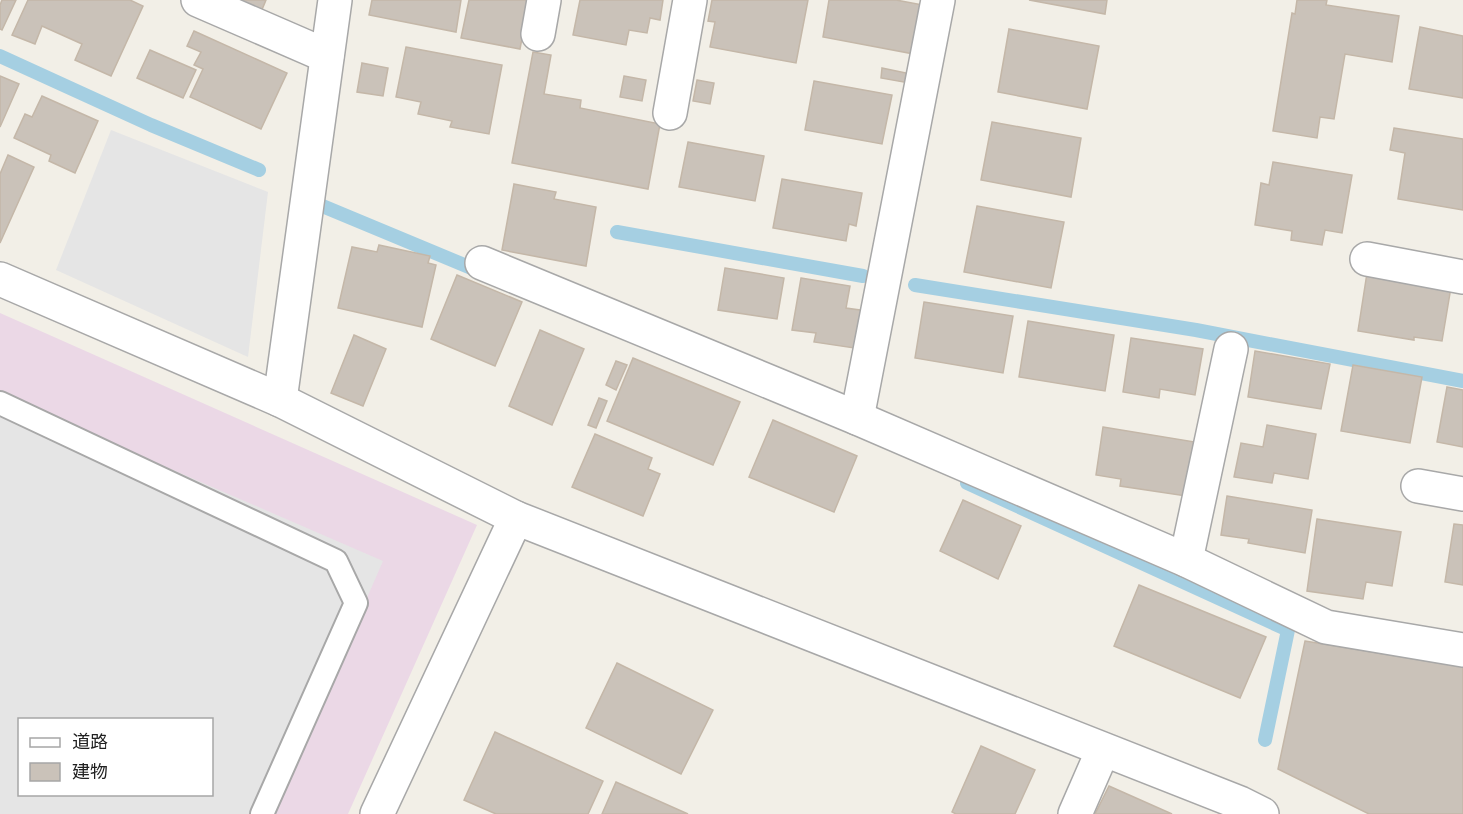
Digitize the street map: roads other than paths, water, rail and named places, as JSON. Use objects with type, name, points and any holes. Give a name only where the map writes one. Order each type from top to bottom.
[{"type":"street","points":[[198,0],[327,57]]},
{"type":"street","points":[[280,400],[335,0]]},
{"type":"street","points":[[538,34],[544,0]]},
{"type":"street","points":[[670,113],[690,0]]},
{"type":"street","points":[[857,418],[938,0]]},
{"type":"street","points":[[1367,259],[1463,276]]},
{"type":"street","points":[[482,263],[857,418],[1186,560],[1326,627],[1463,650]]},
{"type":"street","points":[[0,279],[280,400],[516,518],[1103,750],[1246,810]]},
{"type":"street","points":[[1186,560],[1231,349]]},
{"type":"street","points":[[1418,486],[1463,494]]},
{"type":"street","points":[[377,814],[516,518]]},
{"type":"street","points":[[1075,814],[1103,750]]},
{"type":"lane","points":[[0,404],[336,561],[356,603],[262,814]]},
{"type":"waterway","points":[[0,56],[151,125],[259,170]]},
{"type":"waterway","points":[[320,205],[481,272]]},
{"type":"waterway","points":[[617,232],[863,276]]},
{"type":"waterway","points":[[915,285],[1196,330],[1463,381]]},
{"type":"waterway","points":[[967,483],[1288,630],[1265,740]]}]
